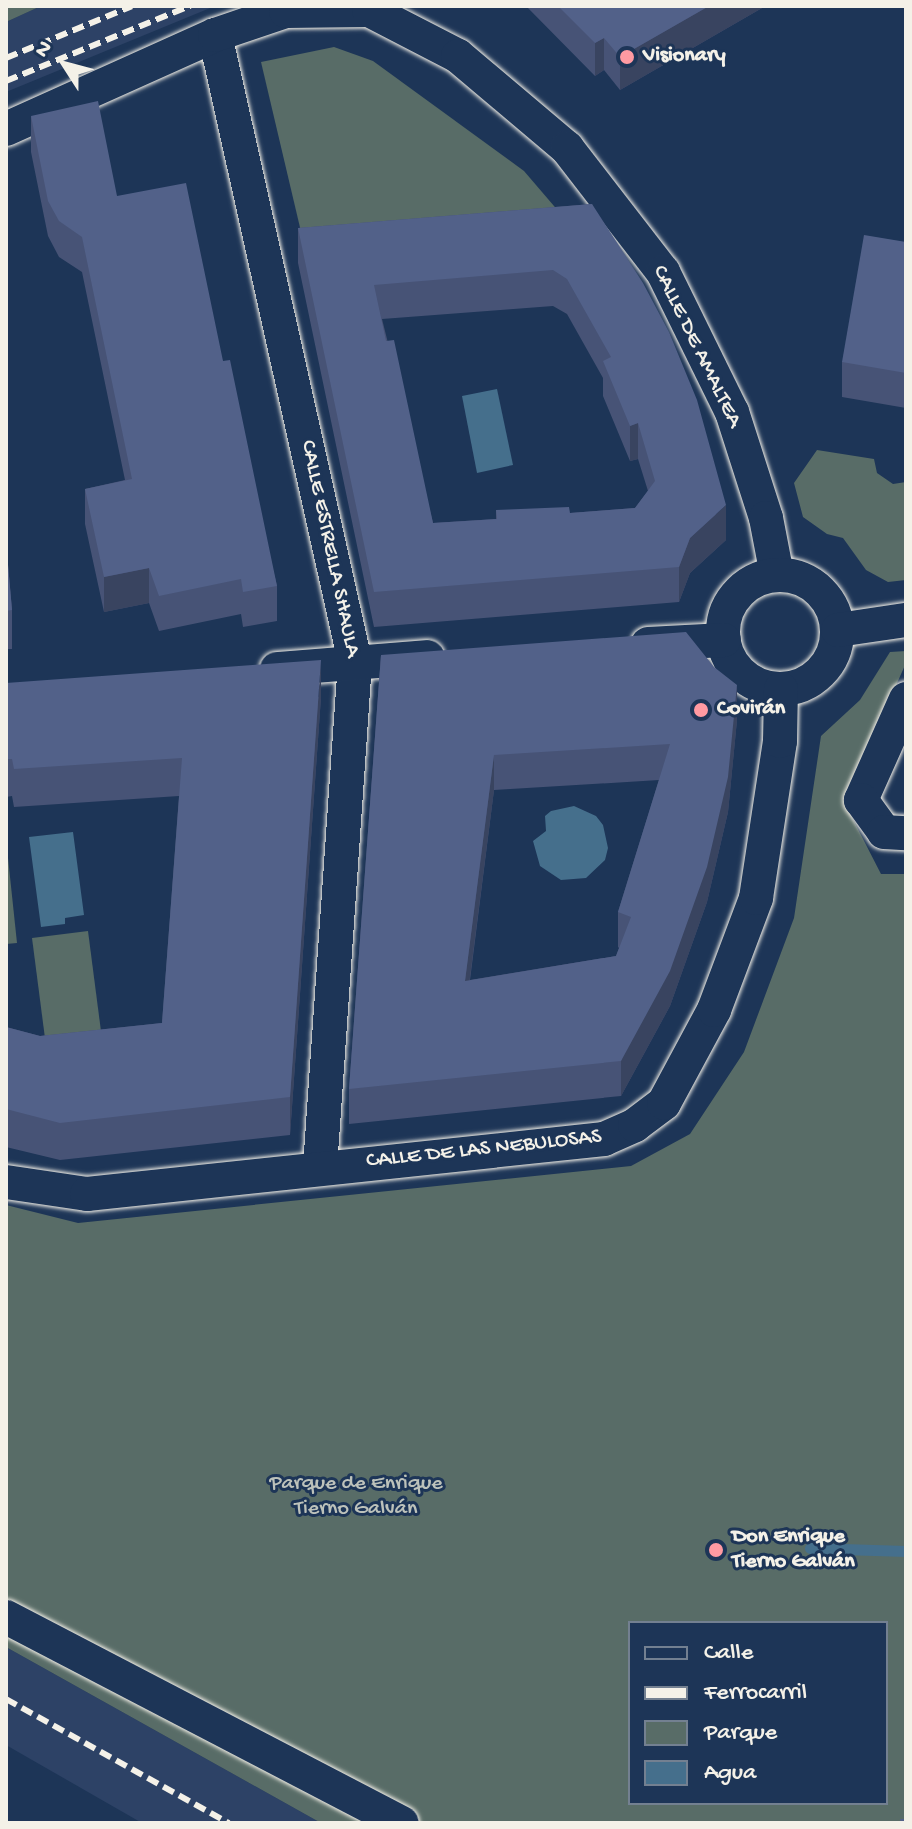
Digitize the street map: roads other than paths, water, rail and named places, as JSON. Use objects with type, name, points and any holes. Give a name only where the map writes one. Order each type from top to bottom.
[{"type":"street","name":"CALLE DE AMALTEA","points":[[9,128],[215,35],[286,11],[369,10],[458,56],[567,148],[663,272],[725,398],[766,518],[777,575]]},
{"type":"street","name":"CALLE ESTRELLA SHAULA","points":[[215,35],[355,662],[320,1167]]},
{"type":"street","points":[[777,575],[795,577],[825,596],[838,630],[835,648],[822,671],[800,686],[781,689],[750,681],[728,656],[724,640],[725,621],[737,596],[759,579],[777,575]]},
{"type":"street","points":[[838,630],[906,620]]},
{"type":"street","points":[[609,647],[724,640]]},
{"type":"street","points":[[246,673],[454,656]]},
{"type":"street","name":"CALLE DE LAS NEBULOSAS","points":[[6,1182],[87,1194],[604,1139],[635,1125],[664,1103],[714,1010],[756,898],[780,741],[781,689]]},
{"type":"street","points":[[906,699],[861,800],[884,832],[906,833]]},
{"type":"street","points":[[6,1617],[402,1823]]},
{"type":"water","points":[[497,389],[513,465],[477,473],[462,396]]},
{"type":"water","points":[[574,806],[596,816],[603,825],[608,848],[605,860],[586,878],[561,880],[540,866],[533,841],[546,831],[545,816],[551,811]]},
{"type":"water","points":[[73,832],[84,915],[65,918],[65,924],[41,927],[29,837]]},
{"type":"waterway","points":[[810,1548],[906,1551]]},
{"type":"railway","points":[[6,58],[132,6]]},
{"type":"railway","points":[[6,81],[190,6]]},
{"type":"railway","points":[[6,1699],[229,1823]]},
{"type":"place","name":"Visionary","points":[[627,57]]},
{"type":"place","name":"Covirán","points":[[701,710]]},
{"type":"place","name":"Don Enrique Tierno Galván","points":[[716,1550]]},
{"type":"park label","name":"Parque de Enrique Tierno Galván","points":[[356,1496]]}]
